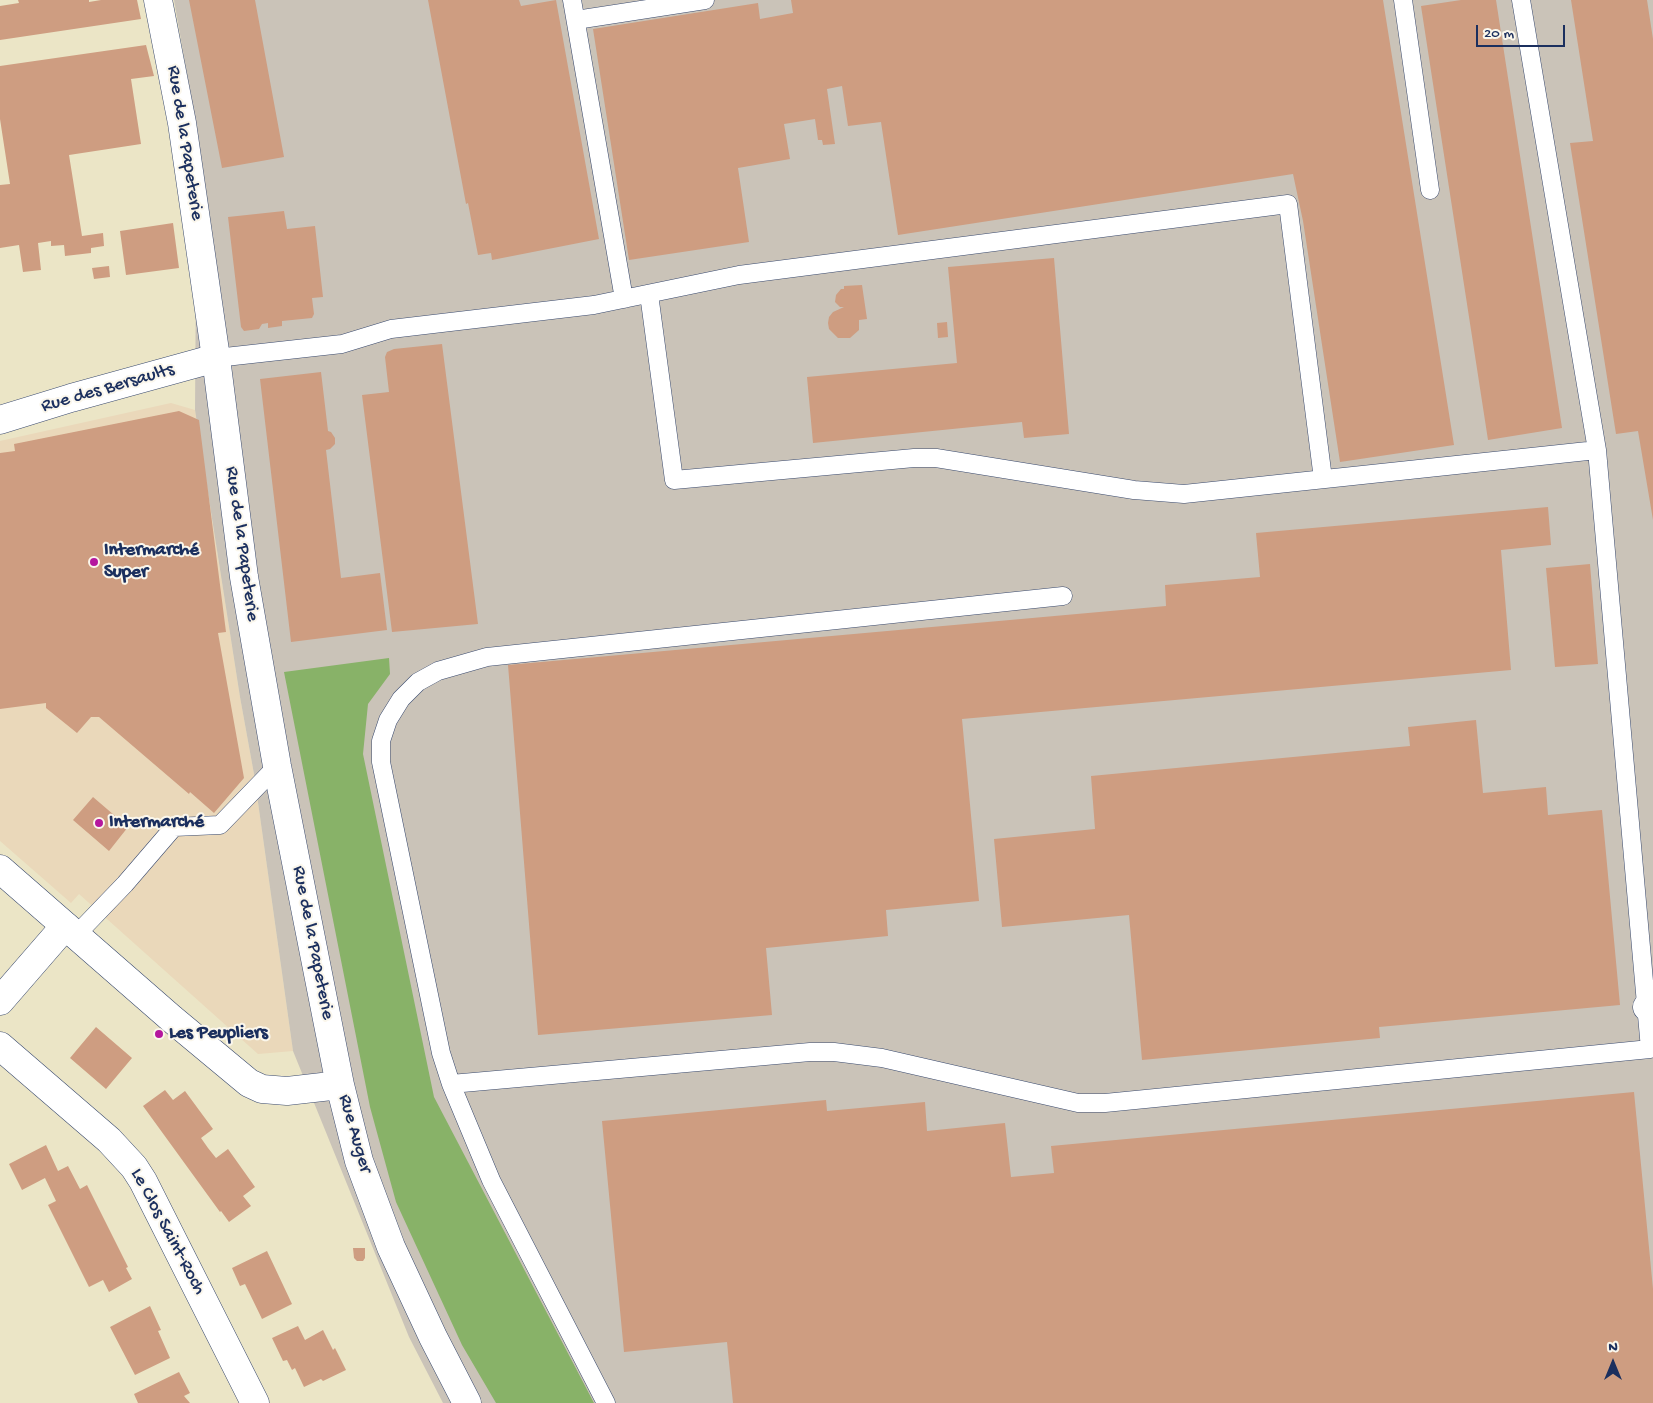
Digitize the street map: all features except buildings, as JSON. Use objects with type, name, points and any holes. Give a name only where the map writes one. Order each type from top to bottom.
[{"type":"street","name":"Rue de la Papeterie","points":[[158,0],[182,123],[216,358],[244,577],[278,766],[340,1085]]},
{"type":"street","name":"Rue des Bersaults","points":[[0,420],[216,358]]},
{"type":"street","name":"Rue Auger","points":[[0,869],[172,1019],[249,1083],[262,1089],[287,1091],[340,1085],[359,1161],[391,1247],[433,1337],[467,1403]]},
{"type":"street","points":[[0,1001],[71,931]]},
{"type":"street","name":"Le Clos Saint-Roch","points":[[0,1046],[109,1140],[134,1167],[143,1181],[255,1403]]},
{"type":"lane","points":[[572,0],[624,299]]},
{"type":"lane","points":[[576,20],[705,0]]},
{"type":"lane","points":[[1403,0],[1430,190]]},
{"type":"lane","points":[[451,1084],[810,1052],[834,1052],[882,1058],[1078,1103],[1105,1103],[1652,1051],[1650,1006],[1597,450],[1521,0]]},
{"type":"lane","points":[[216,358],[342,344],[391,329],[584,306],[739,275],[1288,204],[1323,479]]},
{"type":"lane","points":[[649,294],[674,480],[914,458],[936,458],[1134,490],[1184,494],[1597,450]]},
{"type":"lane","points":[[606,1403],[491,1180],[451,1084],[441,1053],[381,762],[381,741],[388,720],[401,699],[418,682],[438,671],[487,657],[1064,596]]},
{"type":"lane","points":[[71,931],[125,884],[174,827],[220,825],[278,766]]},
{"type":"shaded area","points":[[174,0],[1653,0],[1653,1403],[443,1403],[409,1337],[293,1051],[254,774],[195,410],[197,131]]},
{"type":"shaded area","points":[[171,403],[195,410],[254,774],[293,1051],[258,1054],[79,894],[71,903],[0,841],[0,441]]},
{"type":"green space","points":[[389,658],[390,674],[368,704],[363,754],[434,1097],[594,1403],[496,1403],[462,1345],[396,1202],[370,1107],[284,672]]},
{"type":"place","name":"Intermarché Super","points":[[94,562]]},
{"type":"place","name":"Intermarché","points":[[99,823]]},
{"type":"place","name":"Les Peupliers","points":[[159,1034]]}]
